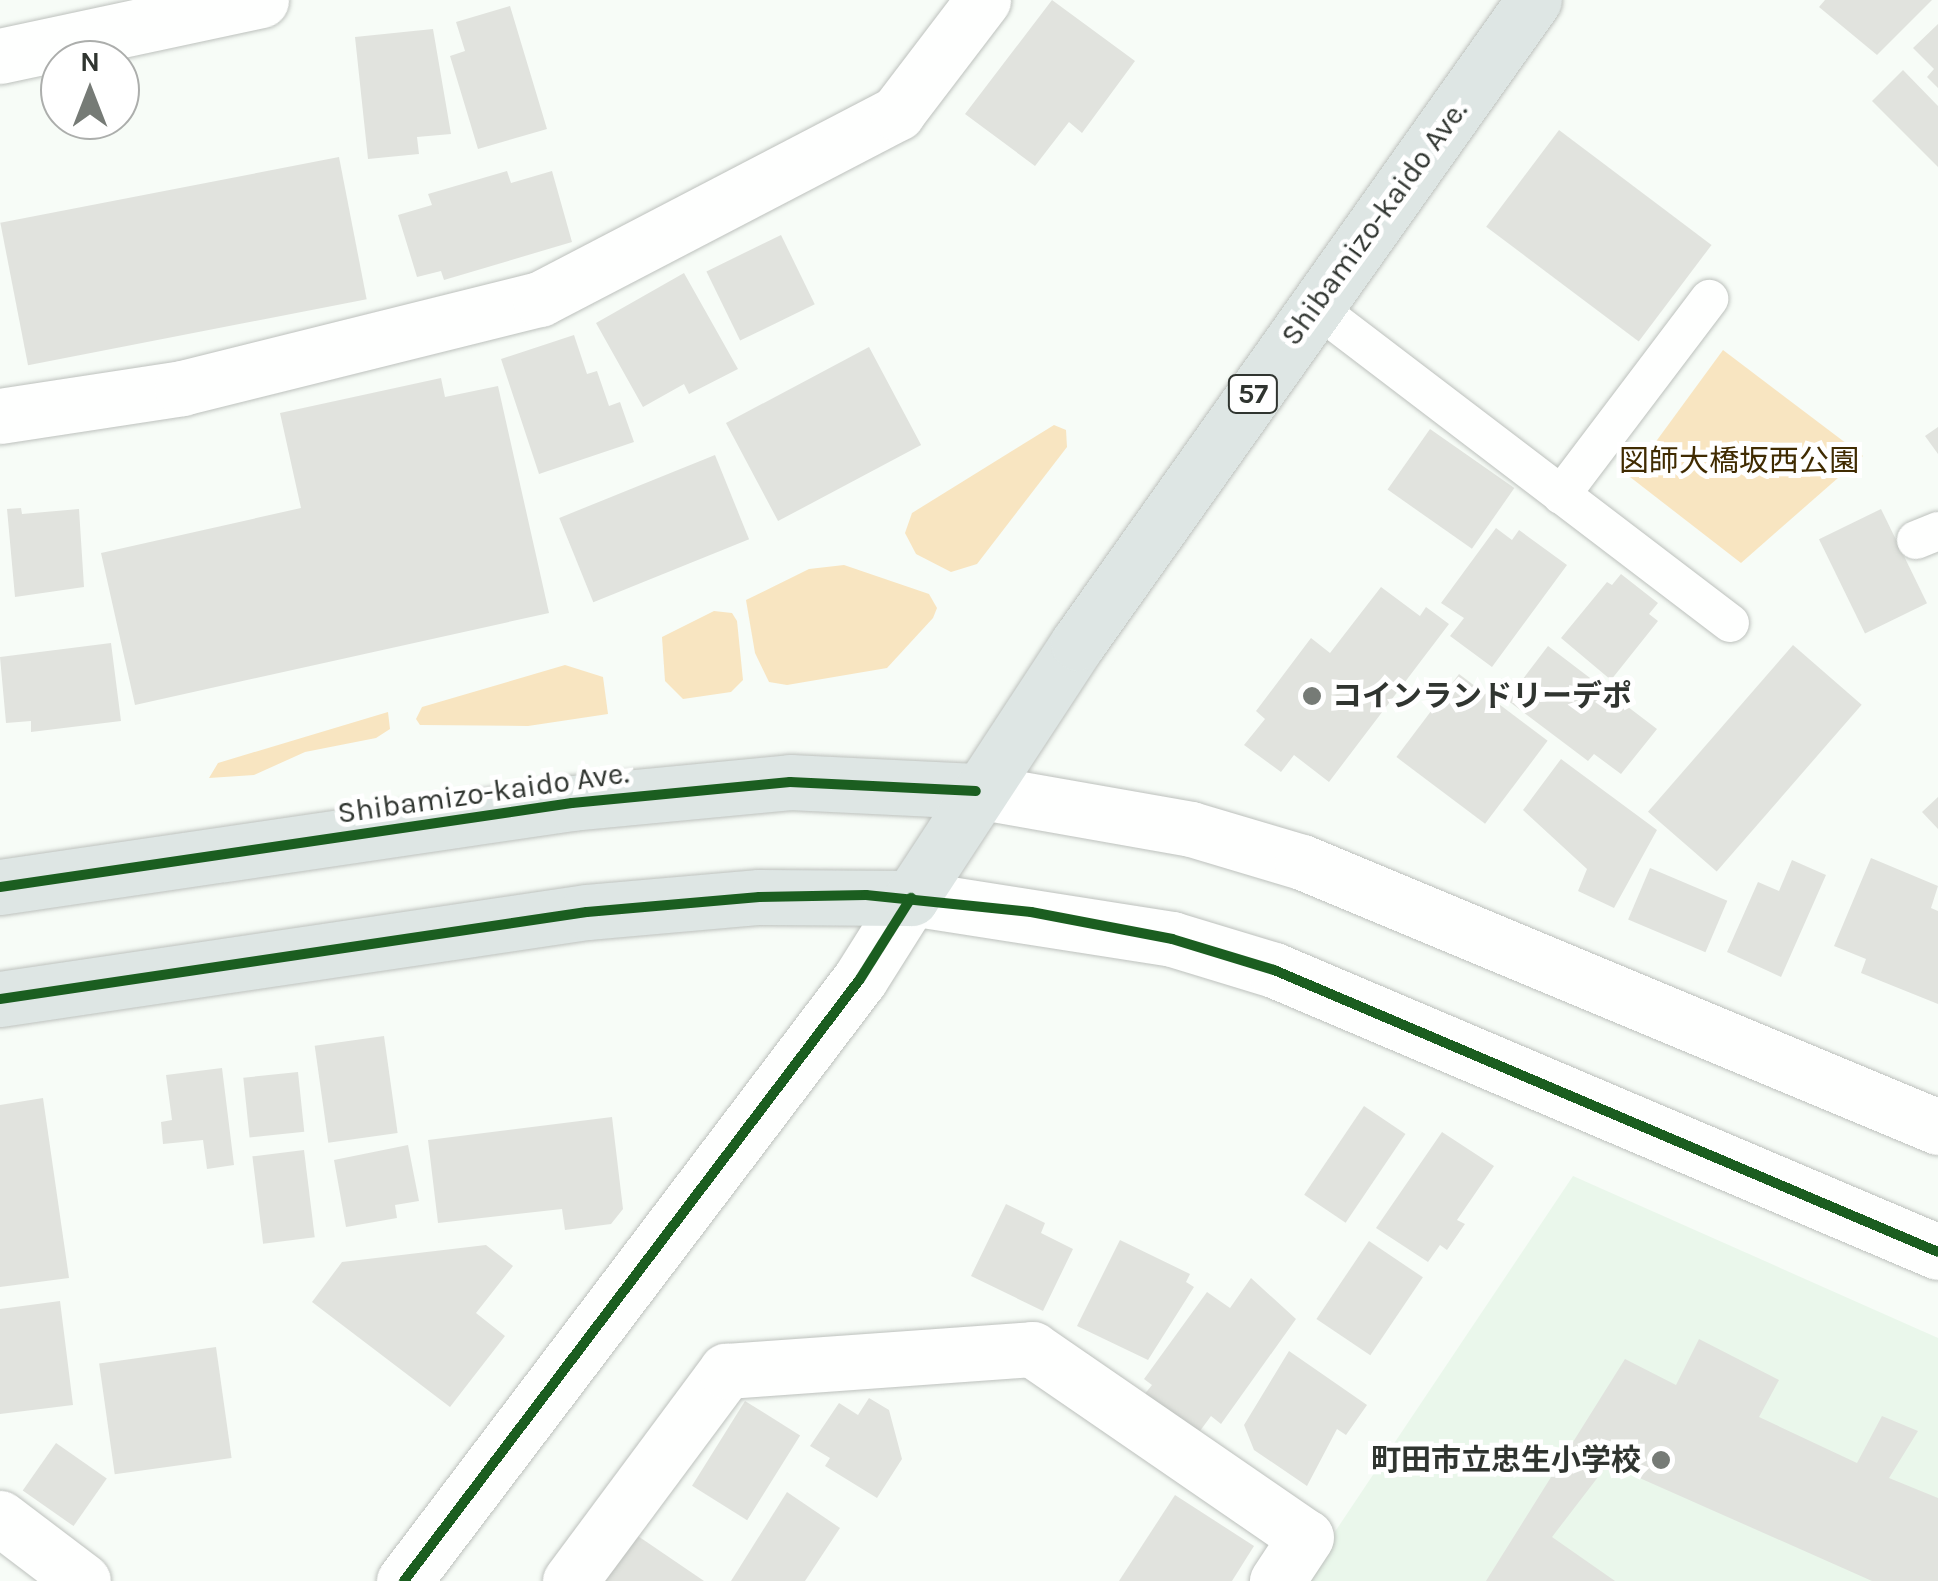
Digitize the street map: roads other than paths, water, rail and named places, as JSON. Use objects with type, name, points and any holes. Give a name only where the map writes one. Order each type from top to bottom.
[{"type":"main road","name":"Shibamizo-kaido Ave.","points":[[912,898],[976,791],[1314,306],[1534,0]]},
{"type":"main road","name":"Shibamizo-kaido Ave.","points":[[0,887],[592,801],[790,782],[976,791]]},
{"type":"main road","points":[[0,999],[588,912],[758,897],[912,898]]},
{"type":"street","points":[[0,56],[260,0]]},
{"type":"street","points":[[0,416],[182,388],[540,299],[897,112],[982,0]]},
{"type":"street","points":[[976,791],[1191,829],[1302,862],[1938,1127]]},
{"type":"street","points":[[404,1581],[860,979],[912,898],[1172,939],[1274,970],[1938,1252]]},
{"type":"street","points":[[570,1581],[726,1371],[1032,1349],[1306,1537],[1277,1581]]},
{"type":"street","points":[[0,1518],[82,1581]]},
{"type":"lane","points":[[1561,495],[1710,299]]},
{"type":"lane","points":[[1314,306],[1730,623]]},
{"type":"place","name":"コインランドリーデポ","points":[[1312,696]]},
{"type":"place","name":"町田市立忠生小学校","points":[[1661,1460]]},
{"type":"park label","name":"図師大橋坂西公園","points":[[1739,461]]}]
